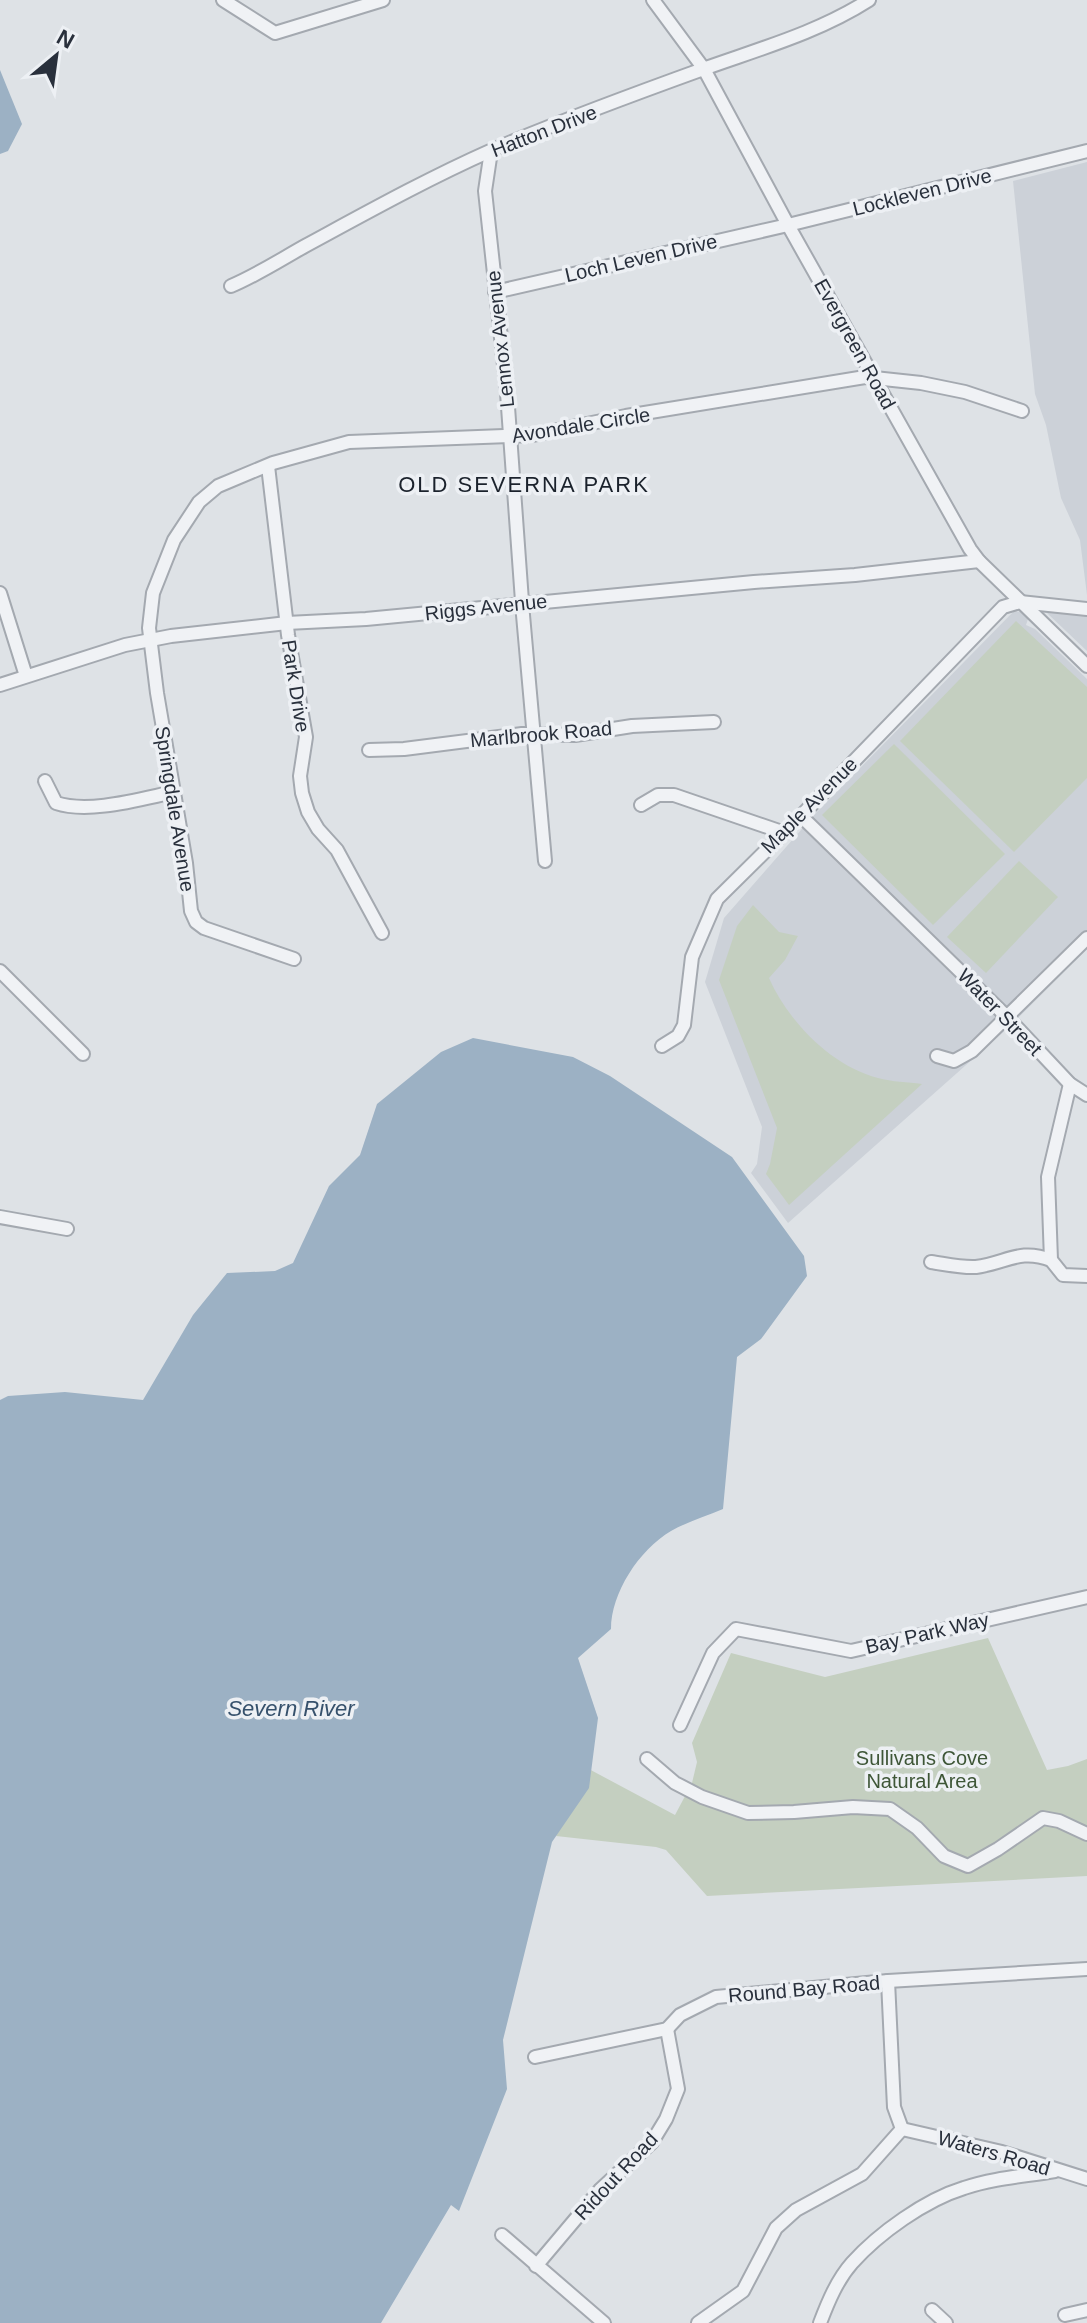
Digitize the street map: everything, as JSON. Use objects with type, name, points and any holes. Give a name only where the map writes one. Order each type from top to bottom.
[{"type":"street","points":[[223,0],[275,33],[383,0]]},
{"type":"street","name":"Evergreen Road","points":[[653,0],[704,69],[788,225],[979,561],[1087,666]]},
{"type":"street","name":"Hatton Drive","points":[[231,286],[261,273],[304,246],[425,182],[491,151],[793,38],[844,16],[869,0]]},
{"type":"street","name":"Lennox Avenue","points":[[491,151],[485,191],[507,393],[545,861]]},
{"type":"street","name":"Lockleven Drive","points":[[788,225],[1087,151]]},
{"type":"street","name":"Loch Leven Drive","points":[[495,292],[788,225]]},
{"type":"street","name":"Avondale Circle","points":[[149,639],[153,593],[174,540],[199,502],[218,486],[268,466],[349,442],[509,438],[626,416],[874,377],[915,381],[965,392],[1022,411]]},
{"type":"street","name":"Park Drive","points":[[268,466],[287,623],[306,737],[300,776],[302,793],[318,829],[337,850],[382,933]]},
{"type":"street","name":"Riggs Avenue","points":[[0,685],[149,639],[287,623],[366,619],[979,561]]},
{"type":"street","points":[[0,593],[26,676]]},
{"type":"street","points":[[1020,602],[1087,609]]},
{"type":"street","name":"Maple Avenue","points":[[662,1046],[678,1036],[684,1025],[692,957],[717,899],[1003,607],[1020,602]]},
{"type":"street","name":"Springdale Avenue","points":[[149,639],[191,911],[196,922],[224,936],[294,959]]},
{"type":"street","name":"Marlbrook Road","points":[[369,750],[535,735],[575,735],[632,726],[714,722]]},
{"type":"street","points":[[45,781],[56,803],[74,807],[174,792]]},
{"type":"street","points":[[641,805],[658,795],[674,795],[782,832]]},
{"type":"street","name":"Water Street","points":[[801,816],[1007,1017],[1070,1084],[1087,1095]]},
{"type":"street","points":[[937,1056],[954,1061],[972,1051],[1087,938]]},
{"type":"street","points":[[0,971],[83,1054]]},
{"type":"street","points":[[1070,1084],[1048,1177],[1051,1260],[1063,1275],[1087,1276]]},
{"type":"street","points":[[0,1217],[67,1229]]},
{"type":"street","points":[[931,1262],[973,1267],[1028,1254],[1051,1260]]},
{"type":"street","name":"Bay Park Way","points":[[680,1725],[713,1653],[736,1629],[851,1651],[1087,1597]]},
{"type":"street","points":[[647,1759],[675,1783],[702,1797],[748,1813],[853,1807],[890,1809],[917,1828],[944,1856],[968,1866],[1043,1818],[1059,1821],[1087,1834]]},
{"type":"street","name":"Round Bay Road","points":[[535,2057],[667,2029],[680,2015],[716,1997],[888,1981],[1087,1969]]},
{"type":"street","points":[[698,2323],[743,2291],[776,2228],[796,2210],[862,2174],[902,2129],[894,2107],[888,1981]]},
{"type":"street","name":"Ridout Road","points":[[536,2266],[600,2190],[652,2142],[666,2119],[678,2089],[667,2029]]},
{"type":"street","name":"Waters Road","points":[[902,2129],[1002,2152],[1087,2179]]},
{"type":"street","points":[[820,2323],[833,2291],[851,2264],[908,2216],[940,2197],[963,2188],[1055,2171]]},
{"type":"street","points":[[502,2235],[604,2323]]},
{"type":"street","points":[[932,2310],[946,2323]]},
{"type":"street","points":[[1065,2315],[1087,2310]]},
{"type":"shaded area","points":[[1087,162],[1087,595],[1080,540],[1061,498],[1046,425],[1035,394],[1013,181]]},
{"type":"shaded area","points":[[1014,611],[1028,619],[1026,625],[1035,629],[1087,679],[1087,949],[1010,1026],[788,1223],[751,1173],[757,1164],[762,1127],[705,982],[724,918],[815,814]]},
{"type":"shaded area","points":[[1087,611],[1087,651],[1047,613]]},
{"type":"green space","points":[[1016,621],[1087,687],[1087,778],[1014,852],[900,741]]},
{"type":"green space","points":[[894,744],[1005,854],[933,925],[822,815]]},
{"type":"green space","points":[[1019,861],[1058,897],[986,973],[947,937]]},
{"type":"green space","points":[[753,905],[779,932],[798,936],[785,960],[769,978],[787,1010],[813,1040],[861,1072],[883,1079],[922,1084],[789,1205],[766,1174],[777,1128],[719,980],[737,926]]},
{"type":"green space","name":"Sullivans Cove Natural Area","points":[[988,1638],[1047,1770],[1087,1759],[1087,1876],[707,1896],[666,1850],[556,1836],[587,1768],[675,1815],[692,1783],[697,1762],[692,1743],[731,1653],[825,1677]]},
{"type":"water","points":[[0,70],[22,124],[8,151],[0,154]]},
{"type":"water","name":"Severn River","points":[[473,1038],[573,1057],[610,1076],[732,1157],[804,1256],[807,1276],[761,1339],[737,1357],[723,1509],[671,1531],[648,1549],[622,1587],[612,1615],[611,1629],[578,1658],[598,1718],[589,1788],[552,1842],[503,2040],[507,2089],[459,2211],[451,2205],[381,2323],[0,2323],[0,1400],[8,1396],[65,1392],[143,1400],[193,1315],[227,1273],[275,1271],[293,1263],[329,1186],[360,1155],[377,1104],[441,1052]]},
{"type":"district","name":"OLD SEVERNA PARK","points":[[524,484]]}]
